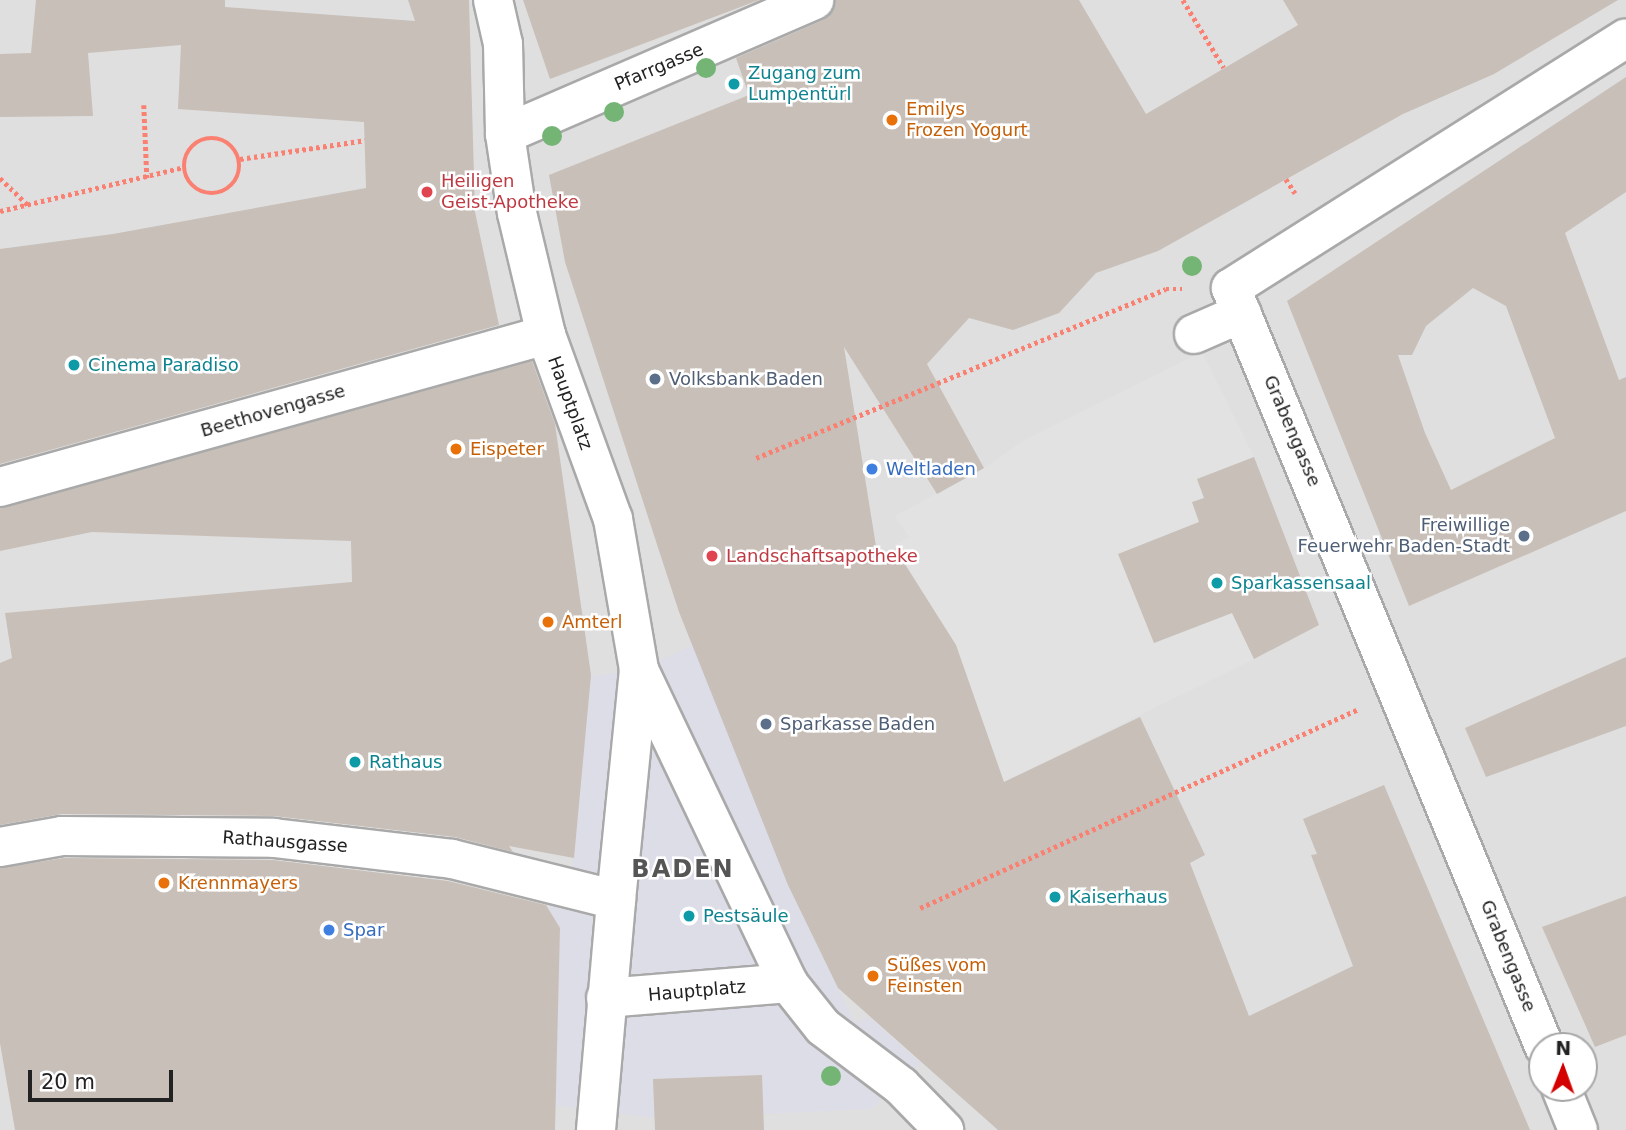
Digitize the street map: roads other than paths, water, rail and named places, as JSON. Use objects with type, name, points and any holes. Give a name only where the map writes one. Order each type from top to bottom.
[{"type":"street","name":"Hauptplatz","points":[[493,0],[503,44],[505,134],[545,335],[613,519],[639,670],[595,1121]]},
{"type":"street","name":"Pfarrgasse","points":[[505,134],[814,0]]},
{"type":"street","points":[[1194,334],[1237,301],[1626,38]]},
{"type":"street","name":"Grabengasse","points":[[1237,301],[1401,690],[1538,1032]]},
{"type":"street","name":"Beethovengasse","points":[[0,487],[545,335]]},
{"type":"street","name":"Hauptplatz","points":[[639,670],[788,983],[823,1027],[901,1086],[944,1130]]},
{"type":"street","name":"Rathausgasse","points":[[0,847],[62,836],[274,838],[452,859],[616,900]]},
{"type":"street","name":"Hauptplatz","points":[[606,998],[788,983]]},
{"type":"street","points":[[1567,1102],[1578,1130]]},
{"type":"place","name":"Zugang zum Lumpentürl","points":[[734,84]]},
{"type":"place","name":"Emilys Frozen Yogurt","points":[[892,120]]},
{"type":"place","name":"Heiligen Geist-Apotheke","points":[[427,192]]},
{"type":"place","name":"Cinema Paradiso","points":[[74,365]]},
{"type":"place","name":"Volksbank Baden","points":[[655,379]]},
{"type":"place","name":"Eispeter","points":[[456,449]]},
{"type":"place","name":"Weltladen","points":[[872,469]]},
{"type":"place","name":"Freiwillige Feuerwehr Baden-Stadt","points":[[1524,536]]},
{"type":"place","name":"Landschaftsapotheke","points":[[712,556]]},
{"type":"place","name":"Sparkassensaal","points":[[1217,583]]},
{"type":"place","name":"Amterl","points":[[548,622]]},
{"type":"place","name":"Sparkasse Baden","points":[[766,724]]},
{"type":"place","name":"Rathaus","points":[[355,762]]},
{"type":"place","name":"Krennmayers","points":[[164,883]]},
{"type":"place","name":"Kaiserhaus","points":[[1055,897]]},
{"type":"place","name":"Pestsäule","points":[[689,916]]},
{"type":"place","name":"Spar","points":[[329,930]]},
{"type":"place","name":"Süßes vom Feinsten","points":[[873,976]]},
{"type":"district","name":"BADEN","points":[[683,870]]}]
